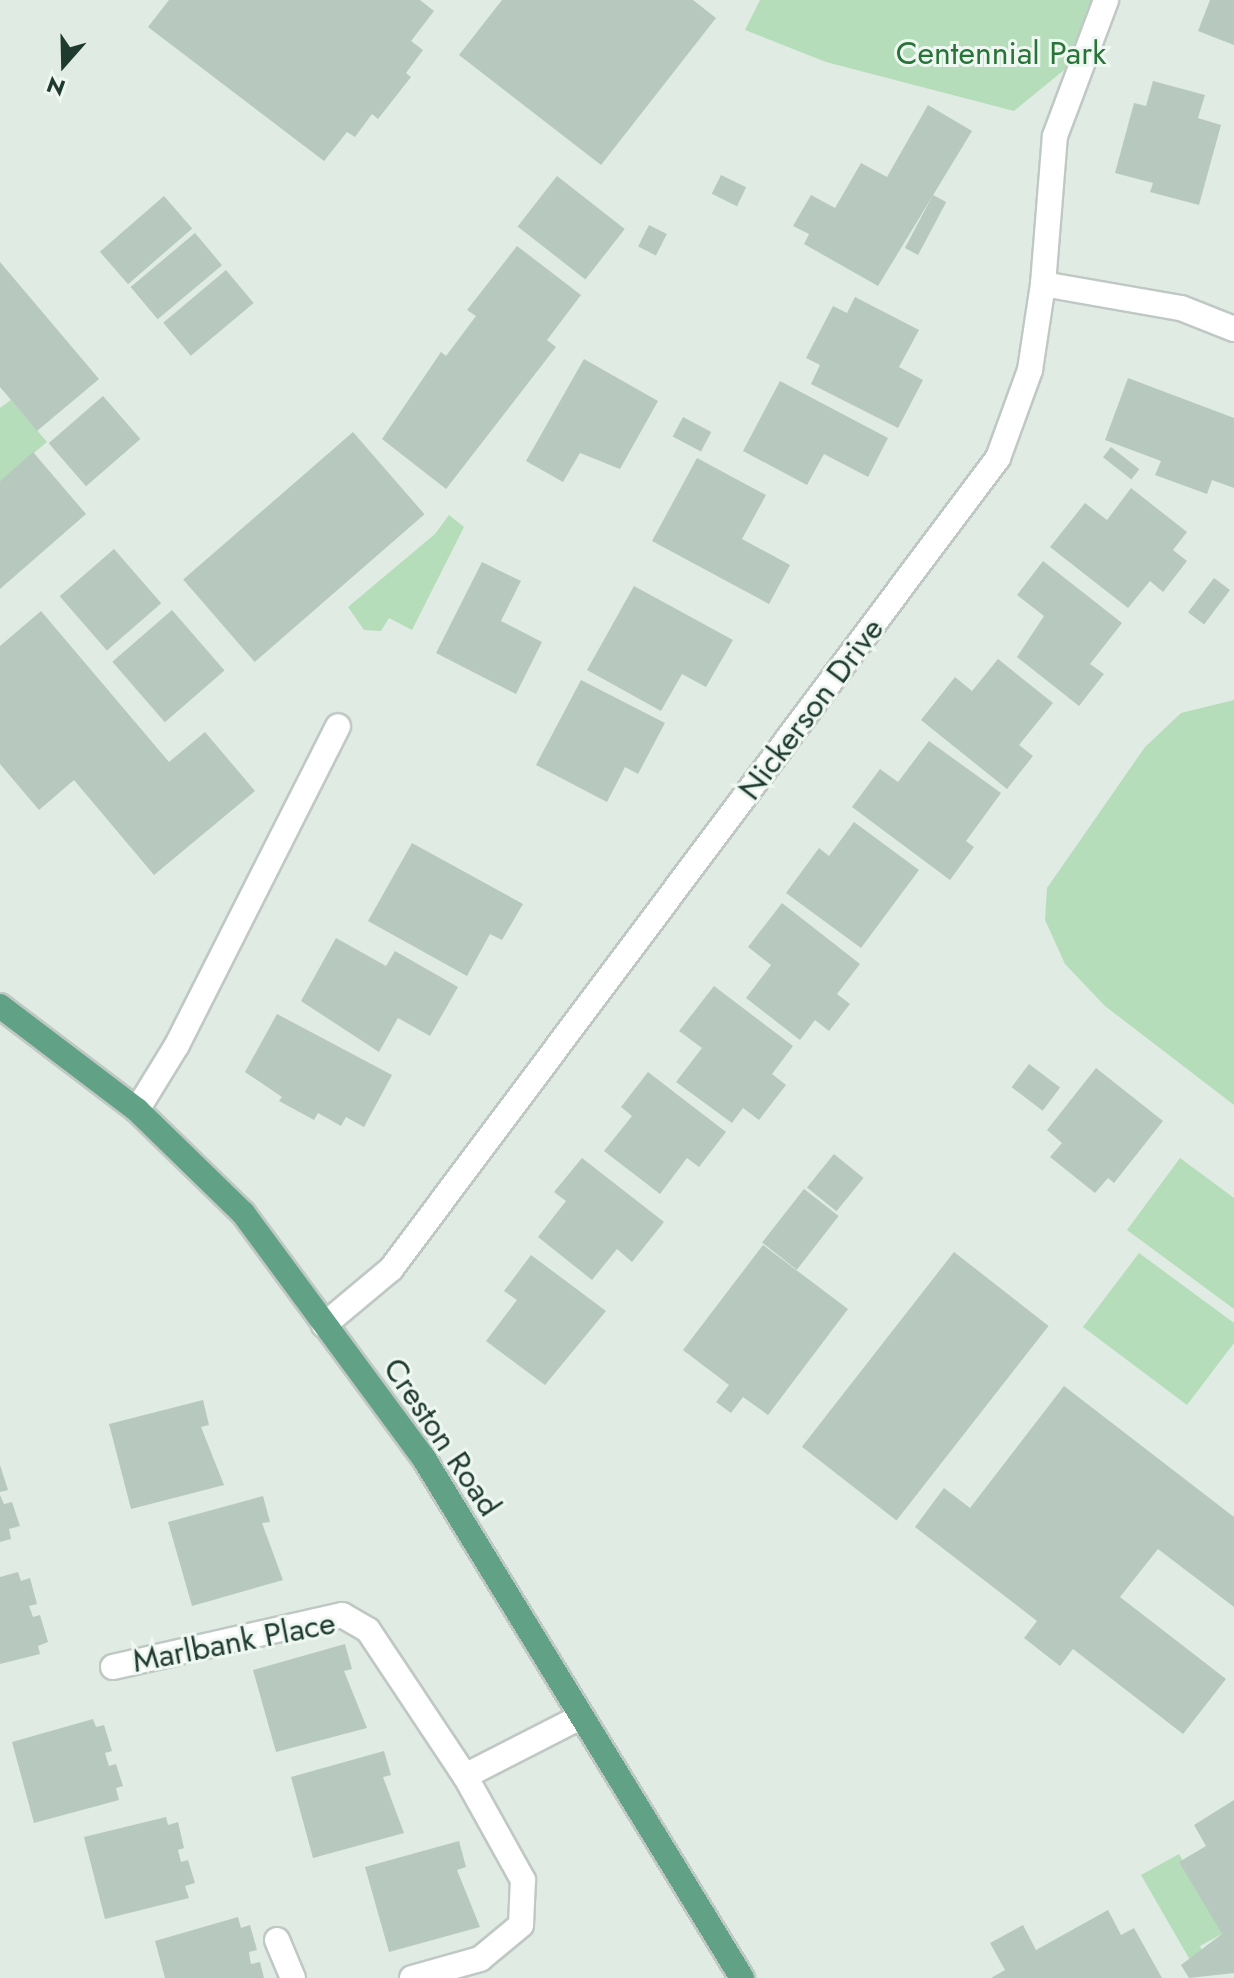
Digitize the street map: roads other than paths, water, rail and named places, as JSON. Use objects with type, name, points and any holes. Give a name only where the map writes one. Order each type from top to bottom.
[{"type":"main road","name":"Creston Road","points":[[0,1006],[137,1110],[243,1213],[423,1457],[742,1978]]},
{"type":"street","name":"Nickerson Drive","points":[[324,1325],[391,1269],[998,458],[1030,370],[1043,284],[1055,136],[1106,0]]},
{"type":"street","points":[[1043,284],[1181,308],[1234,329]]},
{"type":"street","points":[[137,1110],[177,1045],[338,726]]},
{"type":"street","name":"Marlbank Place","points":[[113,1667],[342,1615],[368,1630],[465,1776],[523,1880],[521,1925],[480,1959],[412,1978]]},
{"type":"street","points":[[465,1776],[582,1716]]},
{"type":"street","points":[[277,1940],[293,1978]]},
{"type":"park label","name":"Centennial Park","points":[[1001,53]]}]
